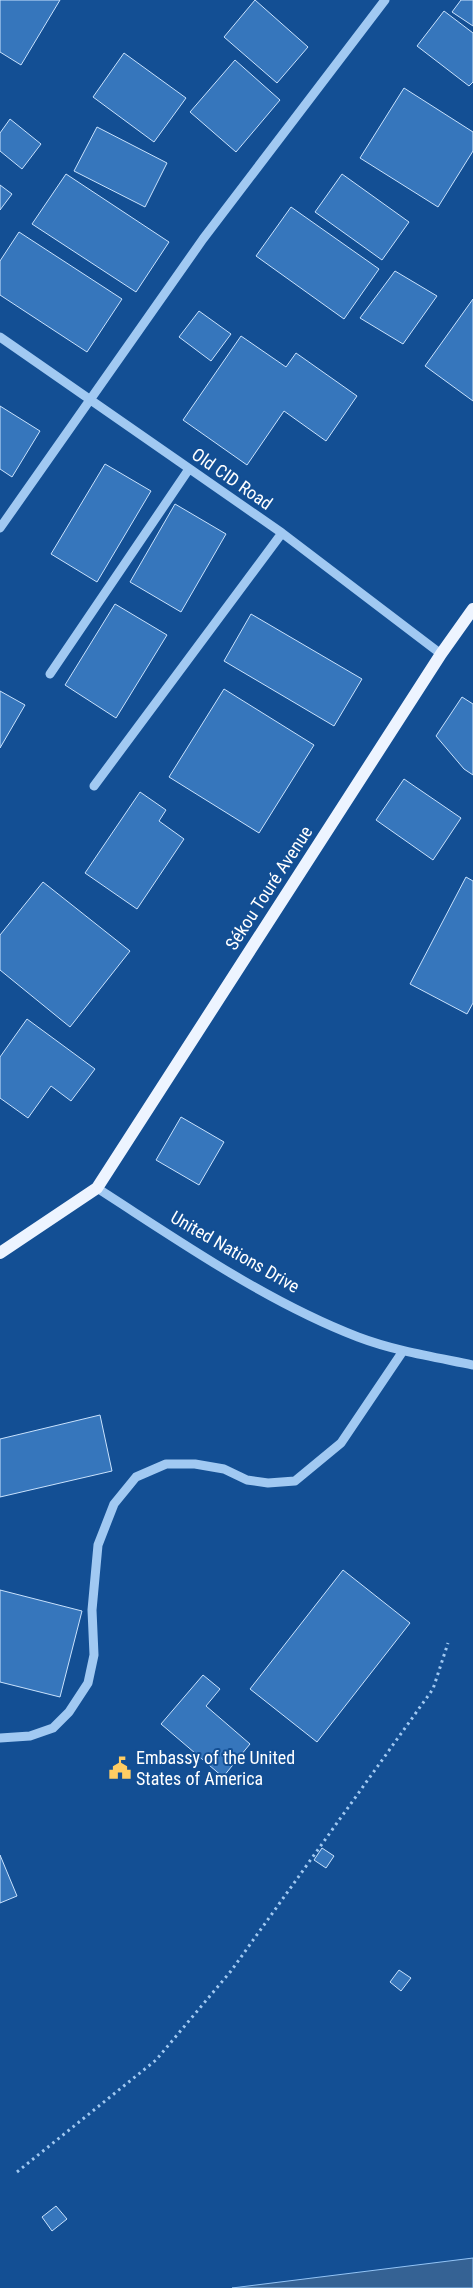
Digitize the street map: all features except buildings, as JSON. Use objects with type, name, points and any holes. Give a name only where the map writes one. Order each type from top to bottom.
[{"type":"main road","name":"Sékou Touré Avenue","points":[[97,1188],[441,654],[473,609]]},
{"type":"main road","points":[[0,1254],[97,1188]]},
{"type":"street","points":[[0,528],[88,400],[203,239],[385,0]]},
{"type":"street","name":"Old CID Road","points":[[0,337],[88,400],[282,533],[441,654]]},
{"type":"street","points":[[50,674],[189,469]]},
{"type":"street","points":[[94,786],[282,533]]},
{"type":"street","name":"United Nations Drive","points":[[97,1188],[253,1287],[358,1337],[403,1351],[473,1365]]},
{"type":"street","points":[[0,1738],[30,1736],[54,1728],[69,1712],[88,1683],[94,1655],[92,1610],[98,1545],[114,1504],[136,1477],[166,1464],[195,1464],[224,1469],[247,1480],[268,1483],[295,1481],[341,1443],[403,1351]]},
{"type":"path","points":[[17,2172],[156,2060],[231,1971],[433,1689],[448,1643]]},
{"type":"water","points":[[473,2258],[473,2288],[232,2288]]},
{"type":"place","name":"Embassy of the United States of America","points":[[120,1768]]}]
